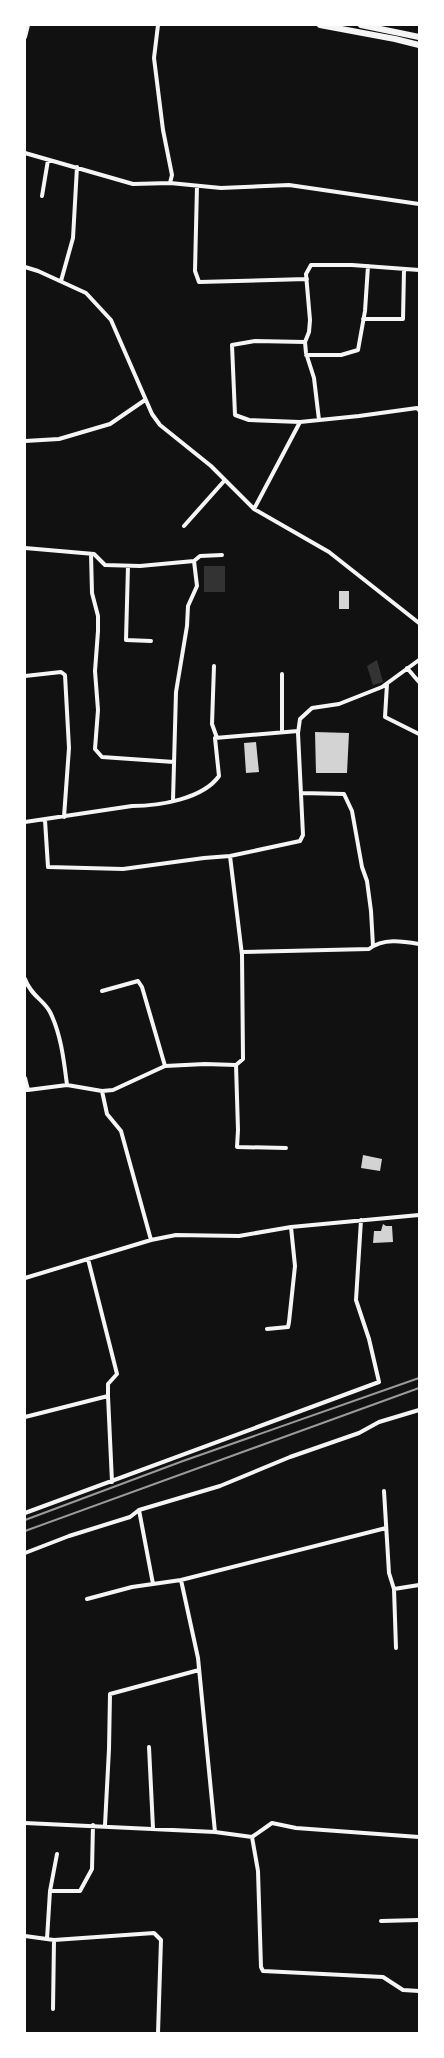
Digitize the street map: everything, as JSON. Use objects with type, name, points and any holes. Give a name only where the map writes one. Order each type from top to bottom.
[{"type":"highway","points":[[320,25],[419,45]]},
{"type":"highway","points":[[360,25],[419,37]]},
{"type":"street","points":[[25,37],[28,25]]},
{"type":"street","points":[[158,25],[154,58],[163,130],[170,166],[170,183]]},
{"type":"street","points":[[25,153],[133,184],[170,183],[221,188],[289,185],[419,204]]},
{"type":"street","points":[[42,196],[48,160]]},
{"type":"street","points":[[61,281],[73,238],[77,167]]},
{"type":"street","points":[[197,186],[195,271],[199,282],[307,279]]},
{"type":"street","points":[[319,420],[314,378],[306,355],[305,342],[309,332],[306,274],[311,265],[368,266],[419,270]]},
{"type":"street","points":[[306,355],[341,355],[358,350],[368,266]]},
{"type":"street","points":[[25,267],[86,293],[111,320],[152,414],[160,425],[211,466],[254,508],[329,552],[419,623]]},
{"type":"street","points":[[363,319],[402,319],[404,270]]},
{"type":"street","points":[[305,342],[255,341],[232,345],[235,415],[249,420],[300,422],[417,408],[419,410]]},
{"type":"street","points":[[25,441],[59,439],[110,424],[146,400]]},
{"type":"street","points":[[254,508],[300,422]]},
{"type":"street","points":[[184,526],[225,480]]},
{"type":"street","points":[[25,548],[94,554],[106,565],[128,566],[194,561],[200,556],[222,556]]},
{"type":"street","points":[[91,554],[92,593],[98,624],[95,671],[98,710],[95,748],[102,757],[174,762]]},
{"type":"street","points":[[172,800],[176,692],[187,626],[188,606],[197,586],[194,561]]},
{"type":"street","points":[[128,566],[126,640],[151,640]]},
{"type":"street","points":[[45,820],[48,866],[123,868],[230,856],[300,841],[303,835],[298,731],[300,719],[312,708],[339,704],[382,687],[419,660]]},
{"type":"street","points":[[214,666],[212,724],[217,738]]},
{"type":"street","points":[[407,668],[419,682]]},
{"type":"street","points":[[25,676],[61,672],[65,675],[69,748],[64,817]]},
{"type":"street","points":[[282,674],[282,732]]},
{"type":"street","points":[[387,684],[385,717],[419,734]]},
{"type":"street","points":[[25,822],[132,806],[147,806],[191,796],[213,785],[219,776],[214,738],[298,731]]},
{"type":"street","points":[[302,793],[344,794],[352,811],[362,867],[367,881],[373,946]]},
{"type":"street","points":[[25,1078],[27,1090],[67,1085],[102,1091],[113,1090],[165,1066],[236,1065],[243,1059],[242,952],[230,856]]},
{"type":"street","points":[[242,952],[369,949],[377,943],[400,941],[419,944]]},
{"type":"street","points":[[25,978],[32,992],[50,1011],[62,1049],[67,1085]]},
{"type":"street","points":[[102,991],[138,981],[142,987],[165,1066]]},
{"type":"street","points":[[236,1065],[237,1147],[286,1148]]},
{"type":"street","points":[[102,1091],[107,1114],[121,1131],[152,1240]]},
{"type":"street","points":[[25,1278],[152,1240],[176,1235],[239,1236],[291,1227],[419,1215]]},
{"type":"street","points":[[25,1513],[379,1382],[369,1339],[356,1300],[362,1220]]},
{"type":"street","points":[[267,1329],[288,1327],[295,1266],[291,1227]]},
{"type":"street","points":[[88,1259],[117,1374],[108,1384],[112,1482]]},
{"type":"street","points":[[25,1417],[108,1396]]},
{"type":"street","points":[[25,1553],[69,1536],[130,1517],[139,1510],[220,1486],[290,1457],[359,1433],[379,1422],[419,1410]]},
{"type":"street","points":[[384,1491],[389,1573],[394,1589],[396,1648]]},
{"type":"street","points":[[139,1510],[152,1584]]},
{"type":"street","points":[[87,1599],[152,1584],[182,1580],[386,1528]]},
{"type":"street","points":[[182,1580],[199,1670],[215,1832]]},
{"type":"street","points":[[394,1589],[419,1585]]},
{"type":"street","points":[[105,1825],[110,1694],[199,1670]]},
{"type":"street","points":[[149,1747],[153,1828]]},
{"type":"street","points":[[25,1823],[105,1825],[215,1832],[252,1837],[272,1823],[296,1828],[419,1837]]},
{"type":"street","points":[[50,1891],[80,1891],[92,1869],[92,1825]]},
{"type":"street","points":[[252,1837],[258,1871],[262,1971],[384,1977],[403,1990],[419,1991]]},
{"type":"street","points":[[47,1939],[50,1891],[57,1854]]},
{"type":"street","points":[[381,1921],[419,1920]]},
{"type":"street","points":[[25,1936],[54,1940],[154,1933],[161,1940],[158,2033]]},
{"type":"street","points":[[53,2009],[54,1940]]},
{"type":"shaded area","points":[[204,566],[225,566],[225,592],[204,592]]},
{"type":"shaded area","points":[[377,660],[383,682],[373,685],[367,666]]},
{"type":"building","points":[[339,591],[349,591],[349,609],[339,609]]},
{"type":"building","points":[[315,732],[349,733],[347,773],[316,773]]},
{"type":"building","points":[[256,742],[259,772],[246,773],[244,743]]},
{"type":"building","points":[[363,1155],[382,1159],[380,1171],[361,1168]]},
{"type":"building","points":[[383,1224],[392,1226],[393,1242],[373,1243],[374,1231],[381,1231]]},
{"type":"railway","points":[[25,1520],[183,1461],[419,1378]]},
{"type":"railway","points":[[25,1531],[419,1388]]}]
